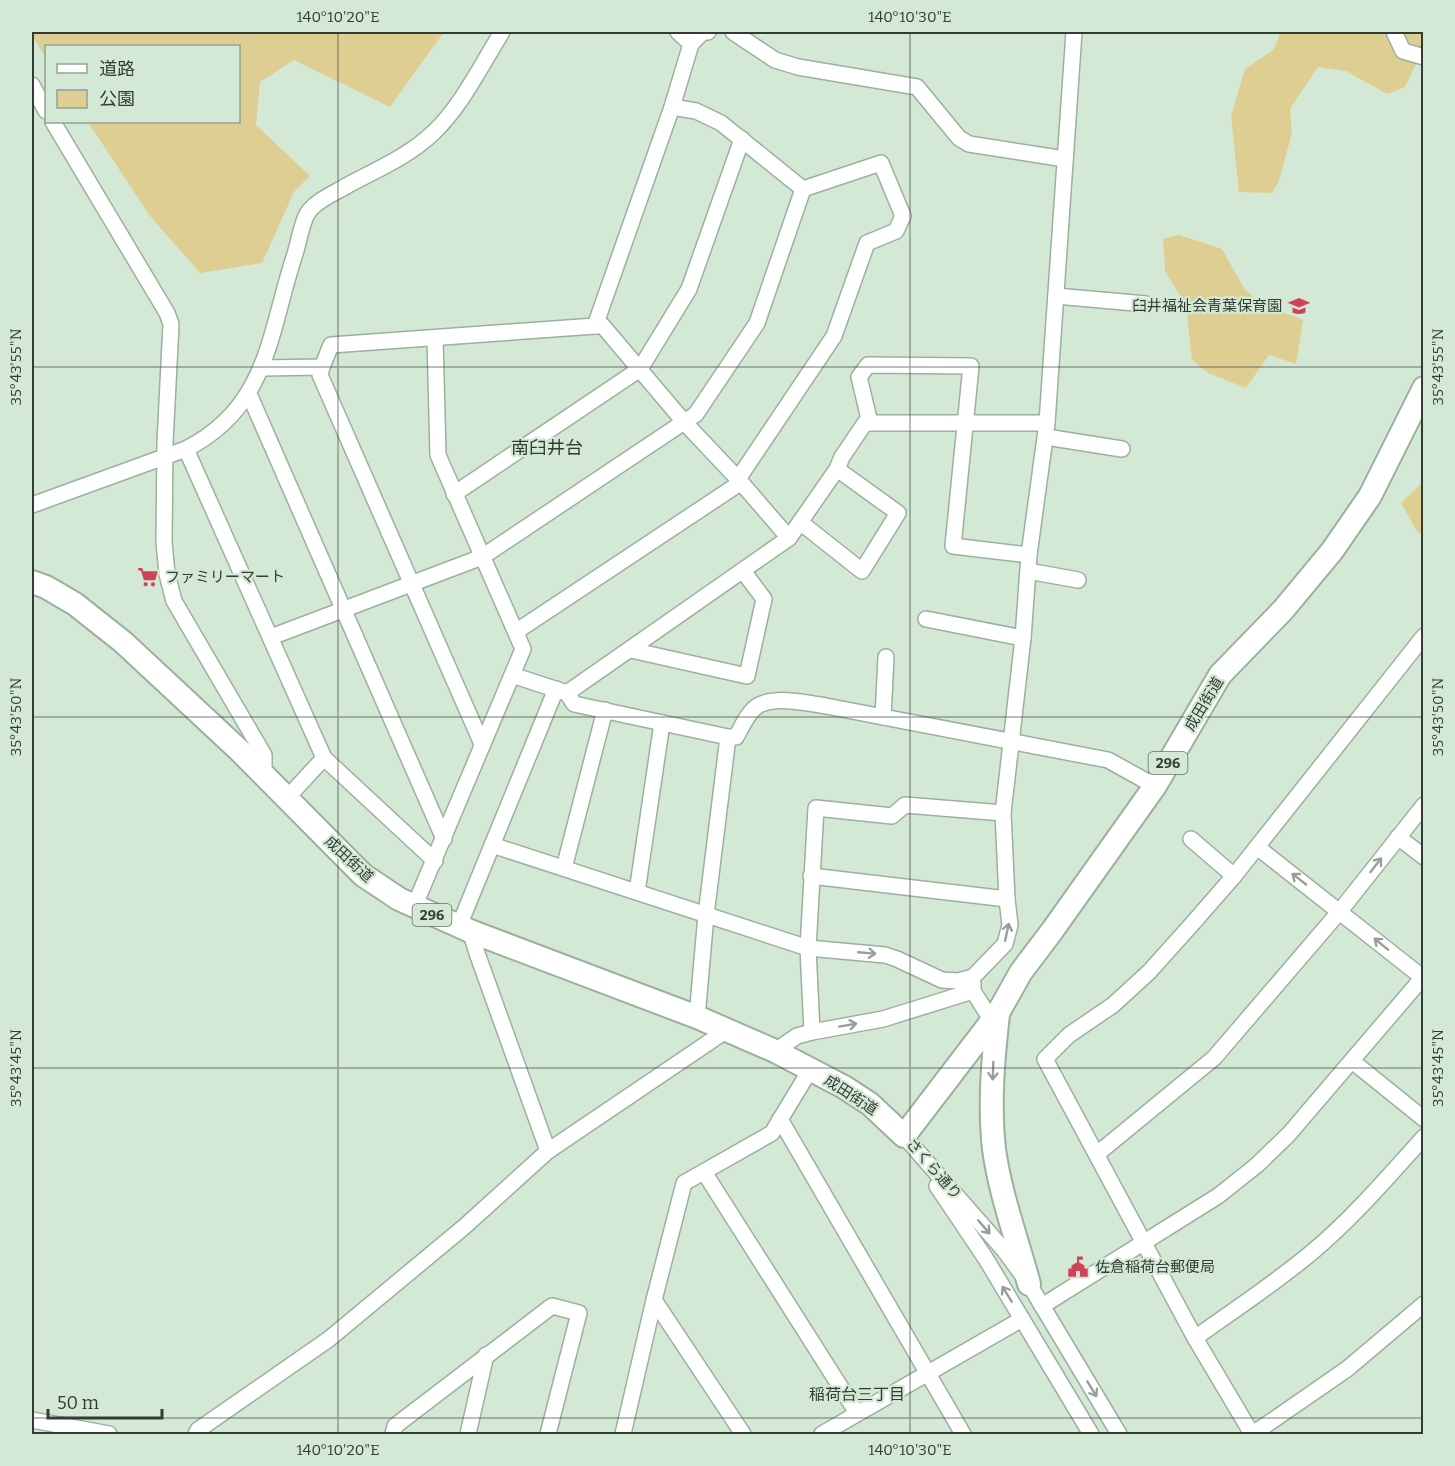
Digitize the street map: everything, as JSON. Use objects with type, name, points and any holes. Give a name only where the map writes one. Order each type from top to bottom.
[{"type":"highway","name":"成田街道","points":[[32,582],[46,587],[75,604],[123,642],[264,775],[363,875],[414,907],[697,1017],[775,1051],[844,1087],[870,1104],[904,1136],[995,1017],[1021,972],[1155,786],[1220,675],[1290,602],[1332,551],[1370,496],[1424,388]]},
{"type":"highway","points":[[995,1017],[991,1110],[994,1150],[1029,1284]]},
{"type":"street","points":[[32,505],[186,449],[202,441],[229,418],[249,394],[262,368],[308,213],[331,194],[406,154],[433,134],[451,114],[502,32]]},
{"type":"street","points":[[678,32],[691,44]]},
{"type":"street","points":[[594,326],[672,107],[691,44],[703,32],[708,32]]},
{"type":"street","points":[[733,32],[775,60],[798,68],[917,87],[959,138],[969,144],[1065,159]]},
{"type":"street","points":[[775,1051],[796,1036],[883,1019],[973,984],[1005,944],[1010,925],[1003,813],[1023,638],[1029,555],[1046,430],[1074,32]]},
{"type":"street","points":[[1394,32],[1403,51],[1424,57]]},
{"type":"street","points":[[32,86],[45,109]]},
{"type":"street","points":[[672,107],[696,111],[722,123],[803,189]]},
{"type":"street","points":[[54,123],[167,313],[171,324],[164,542],[170,590],[174,602],[264,755],[264,775]]},
{"type":"street","points":[[454,494],[640,369],[689,289],[742,139]]},
{"type":"street","points":[[517,632],[739,481],[834,336],[867,243],[896,231],[903,216],[881,163],[803,189]]},
{"type":"street","points":[[271,637],[482,557],[696,414],[757,323],[803,189]]},
{"type":"street","points":[[1056,296],[1146,304]]},
{"type":"street","points":[[482,744],[320,375],[331,345],[602,325],[685,423],[789,538]]},
{"type":"street","points":[[414,907],[523,649],[438,455],[435,338]]},
{"type":"street","points":[[870,423],[859,377],[868,365],[971,366],[953,546],[1029,555]]},
{"type":"street","points":[[262,368],[322,367]]},
{"type":"street","points":[[249,394],[444,839]]},
{"type":"street","points":[[548,1151],[478,956],[465,928],[492,845],[562,691],[630,650],[789,538],[837,469],[842,457],[865,423],[965,424],[1046,430],[1122,449]]},
{"type":"street","points":[[186,449],[324,758],[435,861]]},
{"type":"street","points":[[800,522],[862,571],[898,513],[837,469]]},
{"type":"street","points":[[630,650],[747,676],[764,599],[743,571]]},
{"type":"street","points":[[1028,571],[1078,580]]},
{"type":"street","points":[[926,619],[1023,638]]},
{"type":"street","points":[[1424,636],[1234,876],[1149,972],[1113,1005],[1069,1035],[1045,1059],[1195,1338],[1252,1434],[1347,1369],[1424,1304]]},
{"type":"street","points":[[883,717],[886,657]]},
{"type":"street","points":[[512,675],[562,691],[574,704],[728,737],[736,737],[749,714],[759,705],[785,700],[1108,760],[1155,786]]},
{"type":"street","points":[[564,868],[605,710]]},
{"type":"street","points":[[637,892],[662,723]]},
{"type":"street","points":[[697,1017],[706,915],[728,737]]},
{"type":"street","points":[[287,798],[324,758]]},
{"type":"street","points":[[812,1032],[808,948],[816,808],[892,816],[905,805],[1003,813]]},
{"type":"street","points":[[1096,1154],[1214,1058],[1340,911],[1424,805]]},
{"type":"street","points":[[1398,837],[1424,857]]},
{"type":"street","points":[[1191,839],[1234,876]]},
{"type":"street","points":[[492,845],[808,948],[885,955],[942,980],[973,984],[995,1017]]},
{"type":"street","points":[[1042,1306],[1218,1196],[1257,1165],[1289,1134],[1423,976],[1257,847]]},
{"type":"street","points":[[811,876],[1007,899]]},
{"type":"street","points":[[196,1434],[198,1430],[329,1338],[464,1227],[548,1151],[727,1030]]},
{"type":"street","points":[[1352,1061],[1424,1119]]},
{"type":"street","points":[[623,1434],[684,1183],[772,1133],[810,1070]]},
{"type":"street","points":[[780,1119],[963,1434]]},
{"type":"street","name":"さくら通り","points":[[904,1136],[1004,1250],[1029,1284],[1119,1434]]},
{"type":"street","name":"さくら通り","points":[[904,1136],[986,1259],[1091,1434]]},
{"type":"street","points":[[1195,1338],[1313,1252],[1379,1187],[1424,1137]]},
{"type":"street","points":[[704,1172],[857,1413]]},
{"type":"street","points":[[654,1300],[743,1434]]},
{"type":"street","points":[[393,1434],[394,1426],[552,1306],[579,1312],[548,1434]]},
{"type":"street","points":[[822,1434],[1022,1319]]},
{"type":"street","points":[[468,1434],[486,1355]]},
{"type":"street","points":[[32,1420],[109,1434]]},
{"type":"green space","points":[[32,32],[444,32],[390,107],[294,60],[260,82],[256,125],[310,176],[294,192],[262,263],[200,273],[150,216],[89,123],[240,123],[240,45],[45,45],[45,56]]},
{"type":"green space","points":[[1281,32],[1423,32],[1423,50],[1405,87],[1387,94],[1346,71],[1318,67],[1290,109],[1292,133],[1279,181],[1272,193],[1239,192],[1231,116],[1245,69],[1273,50]]},
{"type":"green space","points":[[1179,235],[1222,249],[1245,290],[1262,304],[1303,320],[1296,364],[1269,355],[1246,388],[1208,373],[1192,360],[1186,306],[1165,271],[1163,239]]},
{"type":"green space","points":[[1423,482],[1423,534],[1418,533],[1401,503]]},
{"type":"place","name":"臼井福祉会青葉保育園","points":[[1299,306]]},
{"type":"place","name":"ファミリーマート","points":[[148,577]]},
{"type":"place","name":"佐倉稲荷台郵便局","points":[[1078,1267]]},
{"type":"district","name":"南臼井台","points":[[547,448]]},
{"type":"district","name":"稲荷台三丁目","points":[[857,1394]]}]
